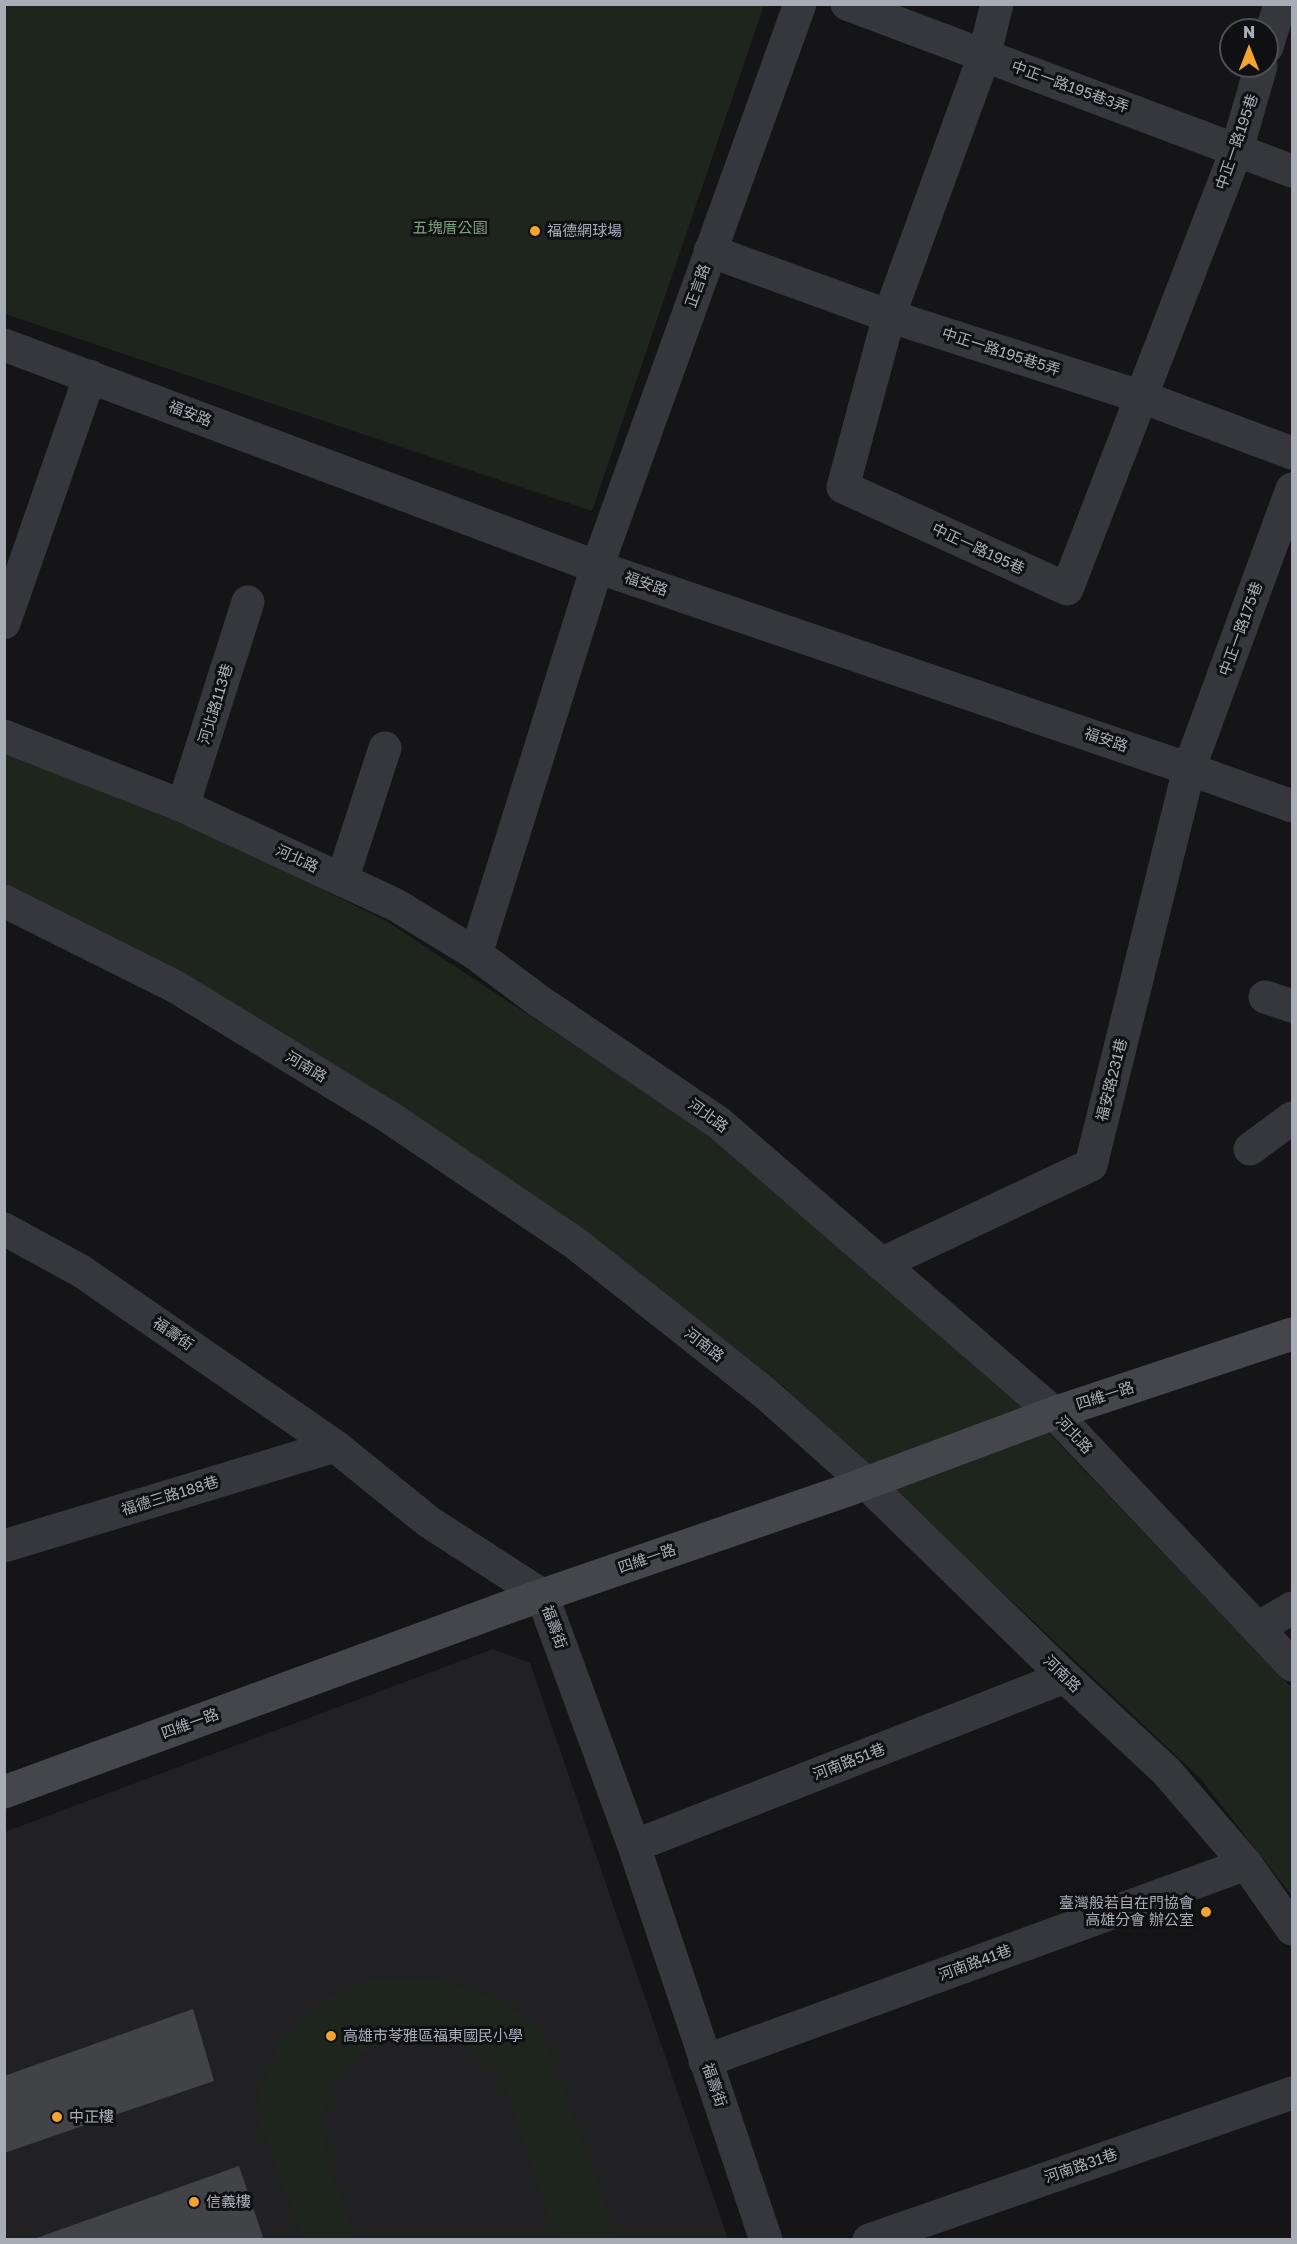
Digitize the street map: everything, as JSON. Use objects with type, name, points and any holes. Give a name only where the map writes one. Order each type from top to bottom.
[{"type":"street","name":"正言路","points":[[476,954],[597,567],[800,4]]},
{"type":"street","name":"中正一路195巷3弄","points":[[847,4],[1293,171]]},
{"type":"street","name":"中正一路195巷","points":[[998,4],[984,56],[889,316],[843,487],[1067,589],[1237,149],[1258,78]]},
{"type":"street","name":"中正一路195巷5弄","points":[[710,251],[889,316],[1142,397],[1293,453]]},
{"type":"street","name":"福安路","points":[[4,345],[597,567],[1293,806]]},
{"type":"street","points":[[4,623],[90,376]]},
{"type":"street","name":"中正一路175巷","points":[[1189,769],[1293,489]]},
{"type":"street","name":"河北路113巷","points":[[183,806],[248,602]]},
{"type":"street","name":"河北路","points":[[4,736],[183,806],[396,905],[476,954],[539,1001],[719,1123],[1054,1413],[1293,1665]]},
{"type":"street","points":[[342,880],[385,748]]},
{"type":"street","name":"福安路231巷","points":[[881,1264],[1091,1165],[1189,769]]},
{"type":"street","name":"河南路","points":[[4,901],[176,987],[389,1117],[575,1243],[765,1393],[866,1484],[1065,1677],[1166,1771],[1246,1864],[1293,1929]]},
{"type":"street","points":[[1250,1149],[1293,1118]]},
{"type":"street","name":"福壽街","points":[[4,1229],[81,1271],[335,1446],[429,1522],[542,1595],[634,1846],[766,2240]]},
{"type":"street","name":"四維一路","points":[[4,1792],[542,1595],[866,1484],[1054,1413],[1293,1334]]},
{"type":"street","name":"福德三路188巷","points":[[4,1546],[335,1446]]},
{"type":"street","points":[[1258,1628],[1293,1608]]},
{"type":"street","name":"河南路51巷","points":[[634,1846],[1065,1677]]},
{"type":"street","name":"河南路41巷","points":[[705,2061],[1246,1864]]},
{"type":"street","name":"河南路31巷","points":[[869,2240],[1293,2093]]},
{"type":"shaded area","name":"高雄市苓雅區福東國民小學","points":[[493,1649],[530,1663],[728,2239],[5,2240],[5,1832]]},
{"type":"green space","name":"五塊厝公園","points":[[5,4],[764,5],[592,511],[5,314]]},
{"type":"green space","points":[[5,744],[190,823],[388,922],[710,1135],[1024,1407],[1292,1688],[1292,1896],[1201,1779],[779,1382],[585,1234],[5,885]]},
{"type":"green space","points":[[371,1978],[441,1980],[500,2000],[541,2029],[618,2239],[557,2239],[501,2076],[467,2046],[427,2035],[393,2039],[361,2053],[333,2087],[320,2122],[329,2167],[356,2239],[303,2239],[255,2110],[261,2088],[278,2047],[329,1998]]},
{"type":"building","name":"中正樓","points":[[193,2009],[214,2081],[4,2153],[4,2076]]},
{"type":"building","name":"信義樓","points":[[239,2166],[263,2237],[257,2240],[31,2240]]},
{"type":"place","name":"福德網球場","points":[[535,231]]},
{"type":"place","name":"臺灣般若自在門協會 高雄分會 辦公室","points":[[1206,1912]]},
{"type":"place","name":"高雄市苓雅區福東國民小學","points":[[331,2036]]},
{"type":"place","name":"中正樓","points":[[57,2117]]},
{"type":"place","name":"信義樓","points":[[194,2202]]}]
